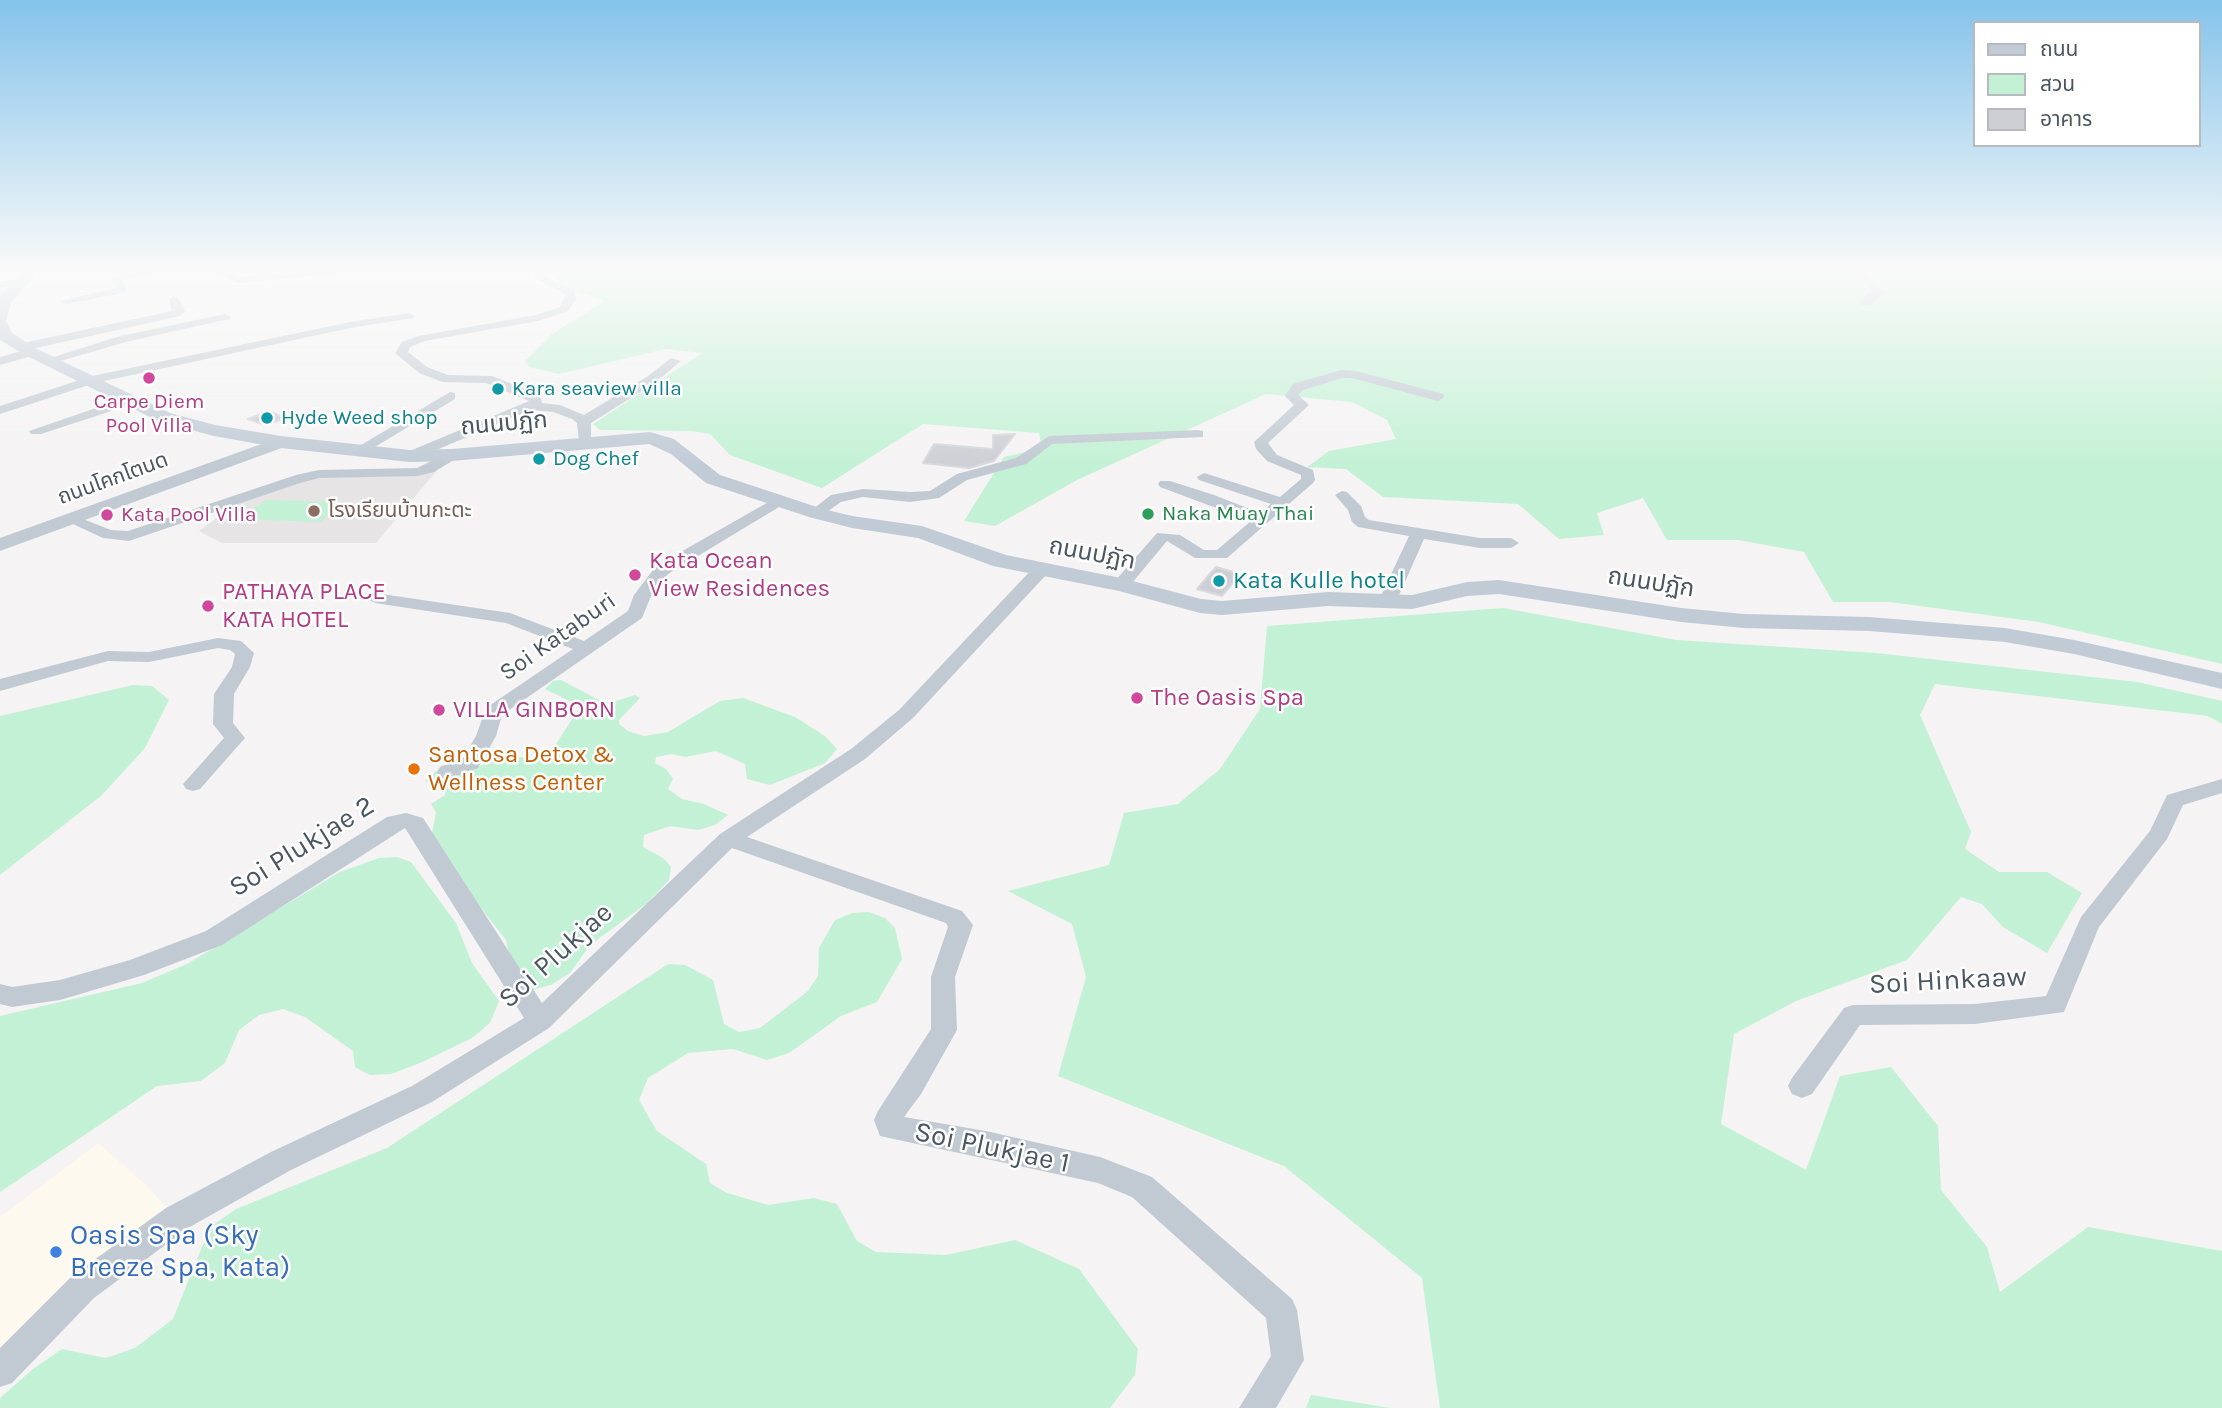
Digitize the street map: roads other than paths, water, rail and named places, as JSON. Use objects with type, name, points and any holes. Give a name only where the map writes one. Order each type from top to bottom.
[{"type":"main road","name":"ถนนปฏัก","points":[[5,336],[34,353],[164,417],[214,430],[281,442],[410,456],[452,455],[585,432],[650,438],[667,443],[713,479],[816,513],[922,532],[1001,561],[1040,571],[1121,585],[1200,606],[1222,608],[1328,599],[1412,601],[1467,589],[1499,587],[1681,615],[1744,621],[1869,624],[2005,635],[2074,647],[2222,681]]},
{"type":"street","points":[[0,361],[97,336]]},
{"type":"street","points":[[34,353],[139,336]]},
{"type":"street","points":[[0,410],[92,380],[304,336]]},
{"type":"street","points":[[410,456],[536,402],[535,398],[506,384],[488,379],[446,379],[423,370],[401,352],[405,345],[435,336]]},
{"type":"street","points":[[529,406],[555,408],[577,416],[585,432],[674,361]]},
{"type":"street","points":[[1121,585],[1163,536],[1174,538],[1201,555],[1221,555],[1308,480],[1308,473],[1272,458],[1263,449],[1261,442],[1302,405],[1291,396],[1298,387],[1352,373],[1438,397]]},
{"type":"street","points":[[358,451],[450,396]]},
{"type":"street","points":[[0,402],[30,400]]},
{"type":"street","points":[[36,431],[131,400]]},
{"type":"street","points":[[816,513],[836,498],[863,493],[910,497],[934,495],[962,477],[1021,461],[1049,440],[1198,434]]},
{"type":"street","name":"ถนนโคกโตนด","points":[[0,545],[281,442]]},
{"type":"street","points":[[70,519],[109,535],[129,536],[296,479],[319,474],[417,472],[429,469],[452,455]]},
{"type":"street","points":[[1204,477],[1282,502]]},
{"type":"street","points":[[1164,484],[1209,498],[1260,519]]},
{"type":"street","points":[[1342,495],[1356,509],[1356,519],[1364,524],[1480,544],[1511,543]]},
{"type":"street","name":"Soi Kataburi","points":[[447,772],[471,763],[486,736],[493,712],[636,614],[643,595],[662,570],[779,501]]},
{"type":"street","points":[[1387,602],[1418,534]]},
{"type":"street","name":"Soi Plukjae","points":[[0,1371],[83,1287],[177,1218],[281,1161],[422,1094],[540,1021],[728,839],[858,754],[906,714],[1040,571]]},
{"type":"street","points":[[375,598],[510,618],[586,648]]},
{"type":"street","points":[[0,685],[108,656],[149,657],[218,643],[234,645],[245,653],[241,667],[224,694],[223,724],[235,738],[193,784]]},
{"type":"street","name":"Soi Hinkaaw","points":[[1802,1086],[1853,1015],[1975,1014],[2055,1004],[2089,923],[2159,834],[2174,800],[2222,786]]},
{"type":"street","name":"Soi Plukjae 2","points":[[0,994],[12,997],[60,990],[135,968],[214,938],[395,822],[406,820],[415,823],[540,1021]]},
{"type":"street","name":"Soi Plukjae 1","points":[[728,839],[954,917],[961,925],[943,977],[944,1030],[888,1120],[890,1127],[986,1144],[1100,1170],[1142,1187],[1281,1310],[1288,1360],[1256,1408]]},
{"type":"place","name":"Carpe Diem Pool Villa","points":[[149,378]]},
{"type":"place","name":"Kara seaview villa","points":[[498,389]]},
{"type":"place","name":"Hyde Weed shop","points":[[267,418]]},
{"type":"place","name":"Dog Chef","points":[[539,459]]},
{"type":"place","name":"โรงเรียนบ้านกะตะ","points":[[314,511]]},
{"type":"place","name":"Naka Muay Thai","points":[[1148,514]]},
{"type":"place","name":"Kata Pool Villa","points":[[107,515]]},
{"type":"place","name":"Kata Ocean View Residences","points":[[635,575]]},
{"type":"place","name":"Kata Kulle hotel","points":[[1219,581]]},
{"type":"place","name":"PATHAYA PLACE KATA HOTEL","points":[[208,606]]},
{"type":"place","name":"The Oasis Spa","points":[[1137,698]]},
{"type":"place","name":"VILLA GINBORN","points":[[439,710]]},
{"type":"place","name":"Santosa Detox & Wellness Center","points":[[414,769]]},
{"type":"place","name":"Oasis Spa (Sky Breeze Spa, Kata)","points":[[56,1252]]}]
